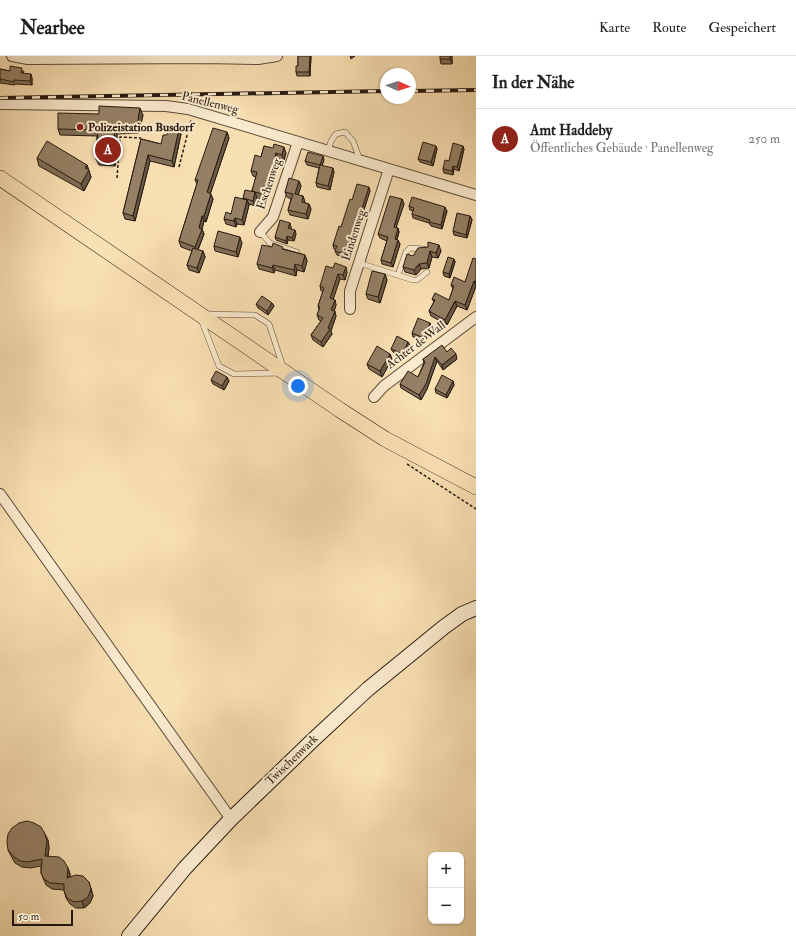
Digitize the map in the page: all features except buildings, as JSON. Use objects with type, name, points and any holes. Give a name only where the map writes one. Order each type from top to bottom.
[{"type":"main road","points":[[0,178],[285,373],[385,439],[476,487]]},
{"type":"street","points":[[12,56],[28,59],[205,57],[258,59],[277,56]]},
{"type":"street","name":"Panellenweg","points":[[0,104],[166,106],[194,111],[476,195]]},
{"type":"street","name":"Eschenweg","points":[[260,232],[273,216],[298,142]]},
{"type":"street","name":"Lindenweg","points":[[350,309],[350,291],[389,169]]},
{"type":"street","name":"Achter de Wall","points":[[374,397],[384,386],[476,317]]},
{"type":"street","points":[[0,494],[231,819]]},
{"type":"street","name":"Twischenwark","points":[[129,936],[184,868],[231,819],[368,689],[444,627],[462,614],[476,608]]},
{"type":"lane","points":[[328,151],[330,141],[336,134],[345,132],[353,142],[360,160]]},
{"type":"lane","points":[[260,232],[270,243],[297,252]]},
{"type":"lane","points":[[398,276],[406,252],[410,248],[427,250]]},
{"type":"lane","points":[[359,263],[398,276],[417,280],[427,272]]},
{"type":"lane","points":[[199,314],[255,315],[269,324],[285,373],[234,374],[219,366],[199,314]]},
{"type":"path","points":[[179,167],[194,111]]},
{"type":"path","points":[[117,178],[120,138],[122,138],[122,134]]},
{"type":"path","points":[[122,138],[141,138]]},
{"type":"railway","points":[[416,91],[476,90]]},
{"type":"railway","points":[[0,98],[380,91]]},
{"type":"place","name":"Polizeistation Busdorf","points":[[80,127]]},
{"type":"place","name":"Amt Haddeby","points":[[108,150]]}]
